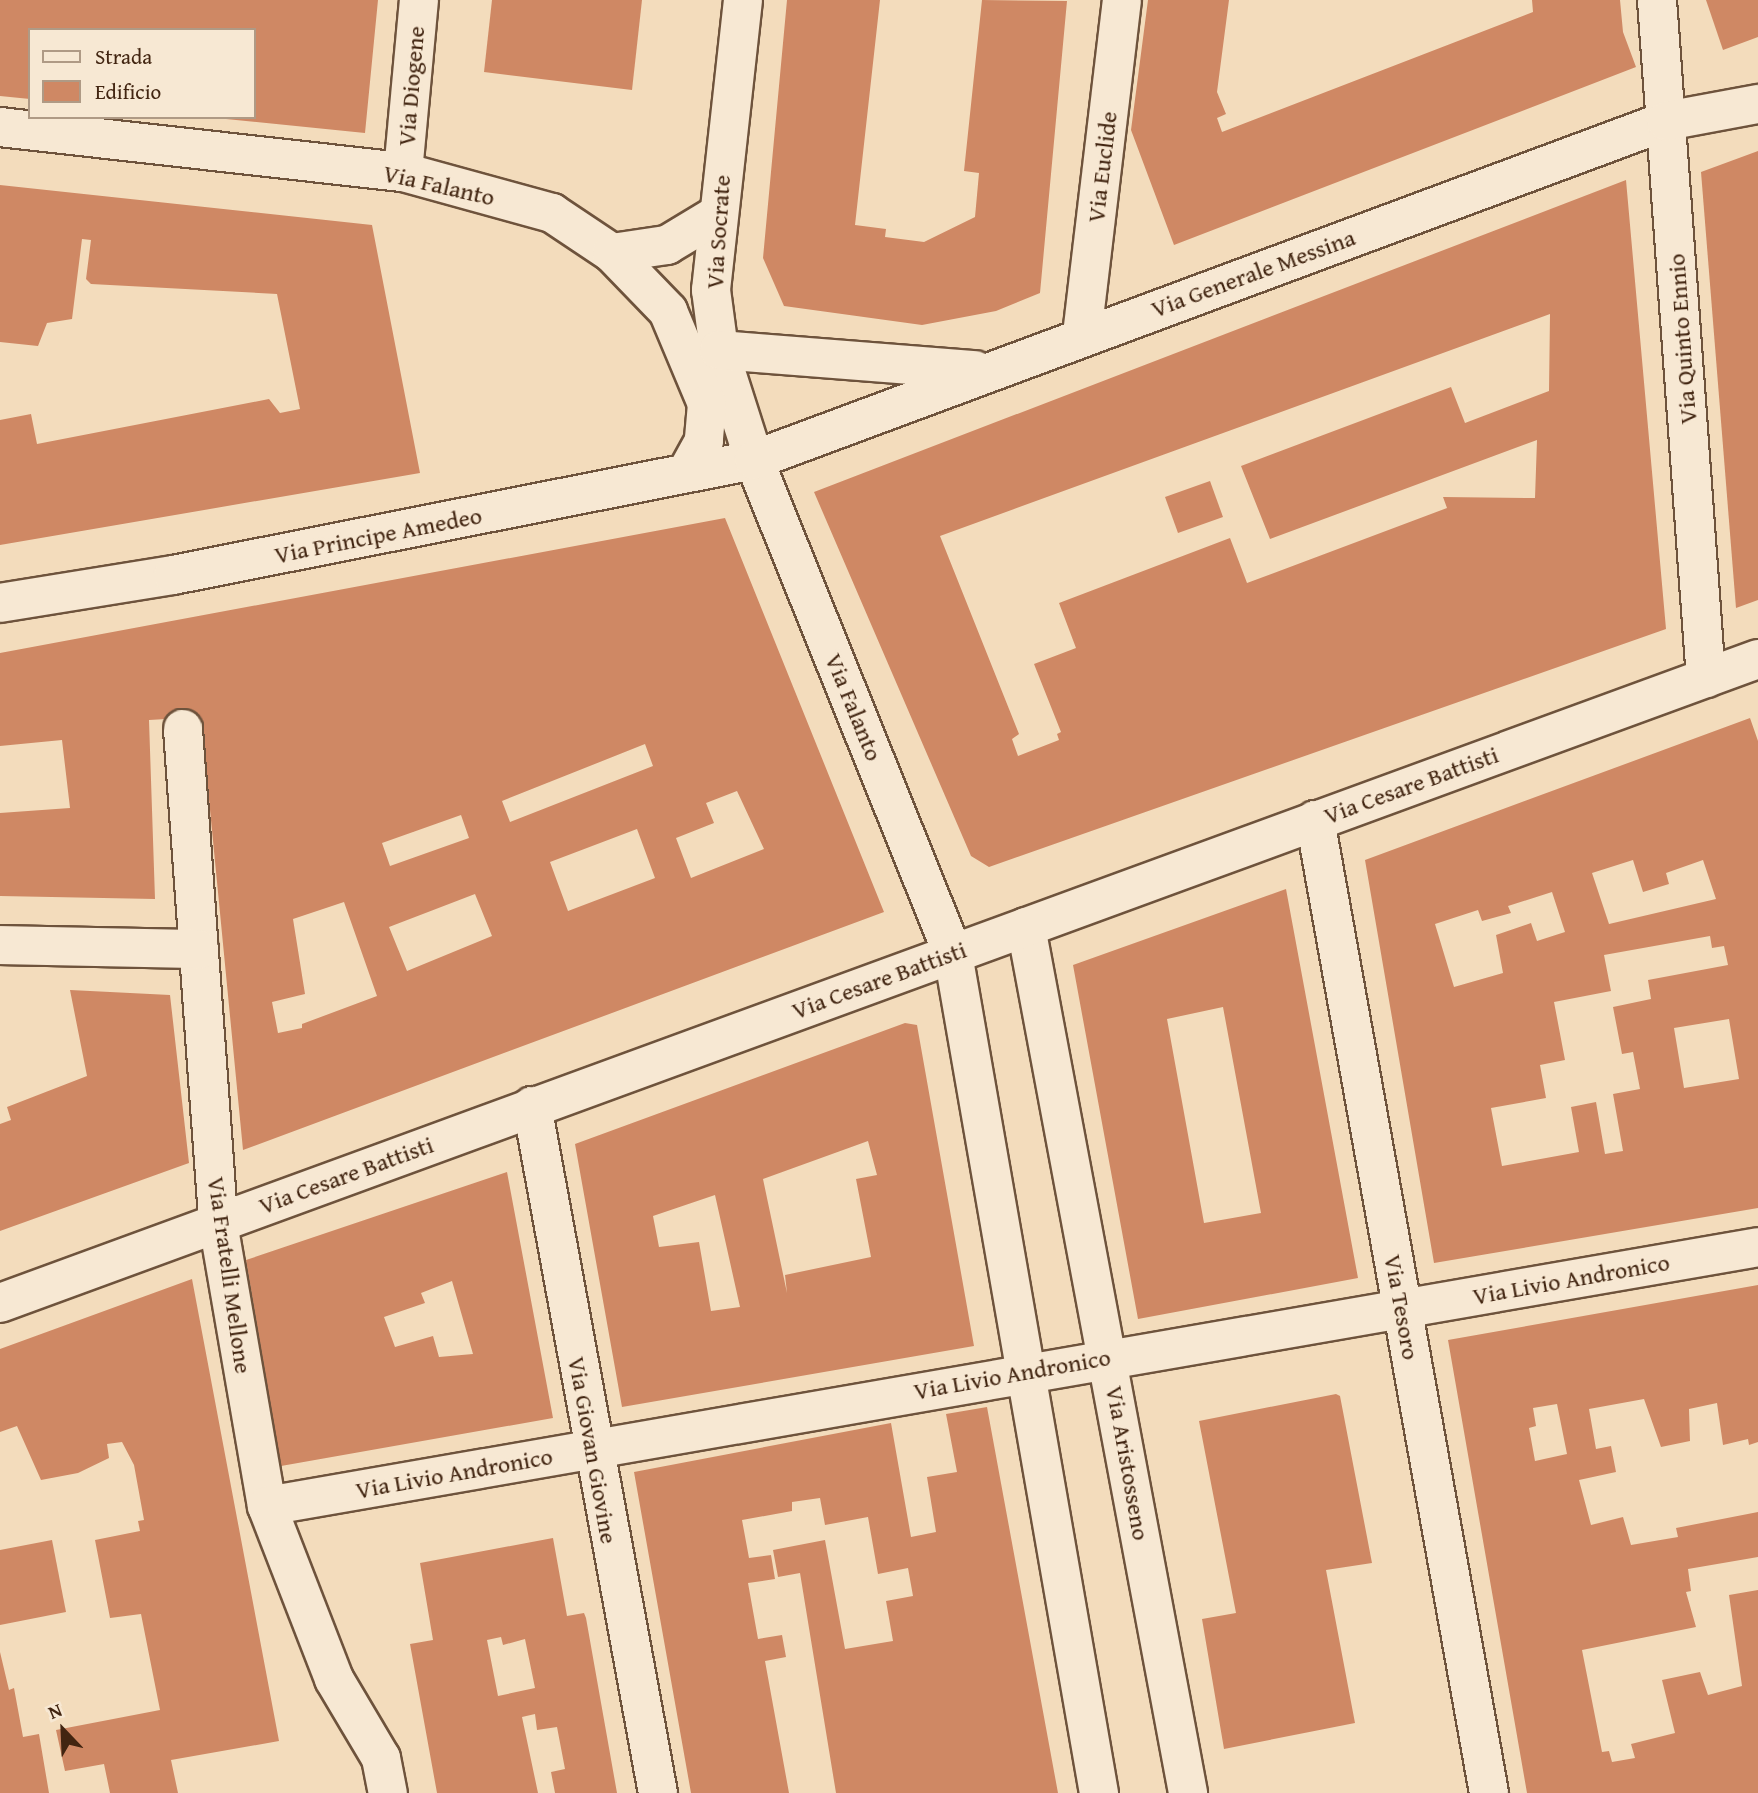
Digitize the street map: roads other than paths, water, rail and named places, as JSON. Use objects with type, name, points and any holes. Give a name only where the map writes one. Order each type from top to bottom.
[{"type":"street","name":"Via Diogene","points":[[403,172],[419,0]]},
{"type":"street","name":"Via Socrate","points":[[743,0],[712,290],[719,350],[754,460]]},
{"type":"street","name":"Via Euclide","points":[[1082,335],[1122,0]]},
{"type":"street","name":"Via Quinto Ennio","points":[[1657,0],[1706,678]]},
{"type":"street","name":"Via Generale Messina","points":[[754,460],[985,371],[1666,121],[1758,104]]},
{"type":"street","name":"Via Falanto","points":[[0,127],[403,172],[552,214],[612,253],[668,311],[707,404],[704,441],[686,473]]},
{"type":"street","points":[[612,253],[667,245],[718,215]]},
{"type":"street","points":[[719,350],[985,371]]},
{"type":"street","name":"Via Falanto","points":[[754,460],[953,954]]},
{"type":"street","name":"Via Principe Amedeo","points":[[0,603],[173,575],[754,460]]},
{"type":"street","name":"Via Cesare Battisti","points":[[0,1303],[1758,659]]},
{"type":"street","name":"Via Fratelli Mellone","points":[[183,729],[218,1223],[267,1506],[334,1679],[381,1758],[388,1793]]},
{"type":"street","name":"Via Tesoro","points":[[1315,820],[1489,1793]]},
{"type":"street","name":"Via Aristosseno","points":[[1026,927],[1109,1356],[1188,1793]]},
{"type":"street","points":[[0,945],[200,949]]},
{"type":"street","points":[[953,954],[1099,1793]]},
{"type":"street","name":"Via Giovan Giovine","points":[[532,1106],[592,1448],[658,1793]]},
{"type":"street","name":"Via Livio Andronico","points":[[267,1506],[1109,1356],[1758,1247]]}]
